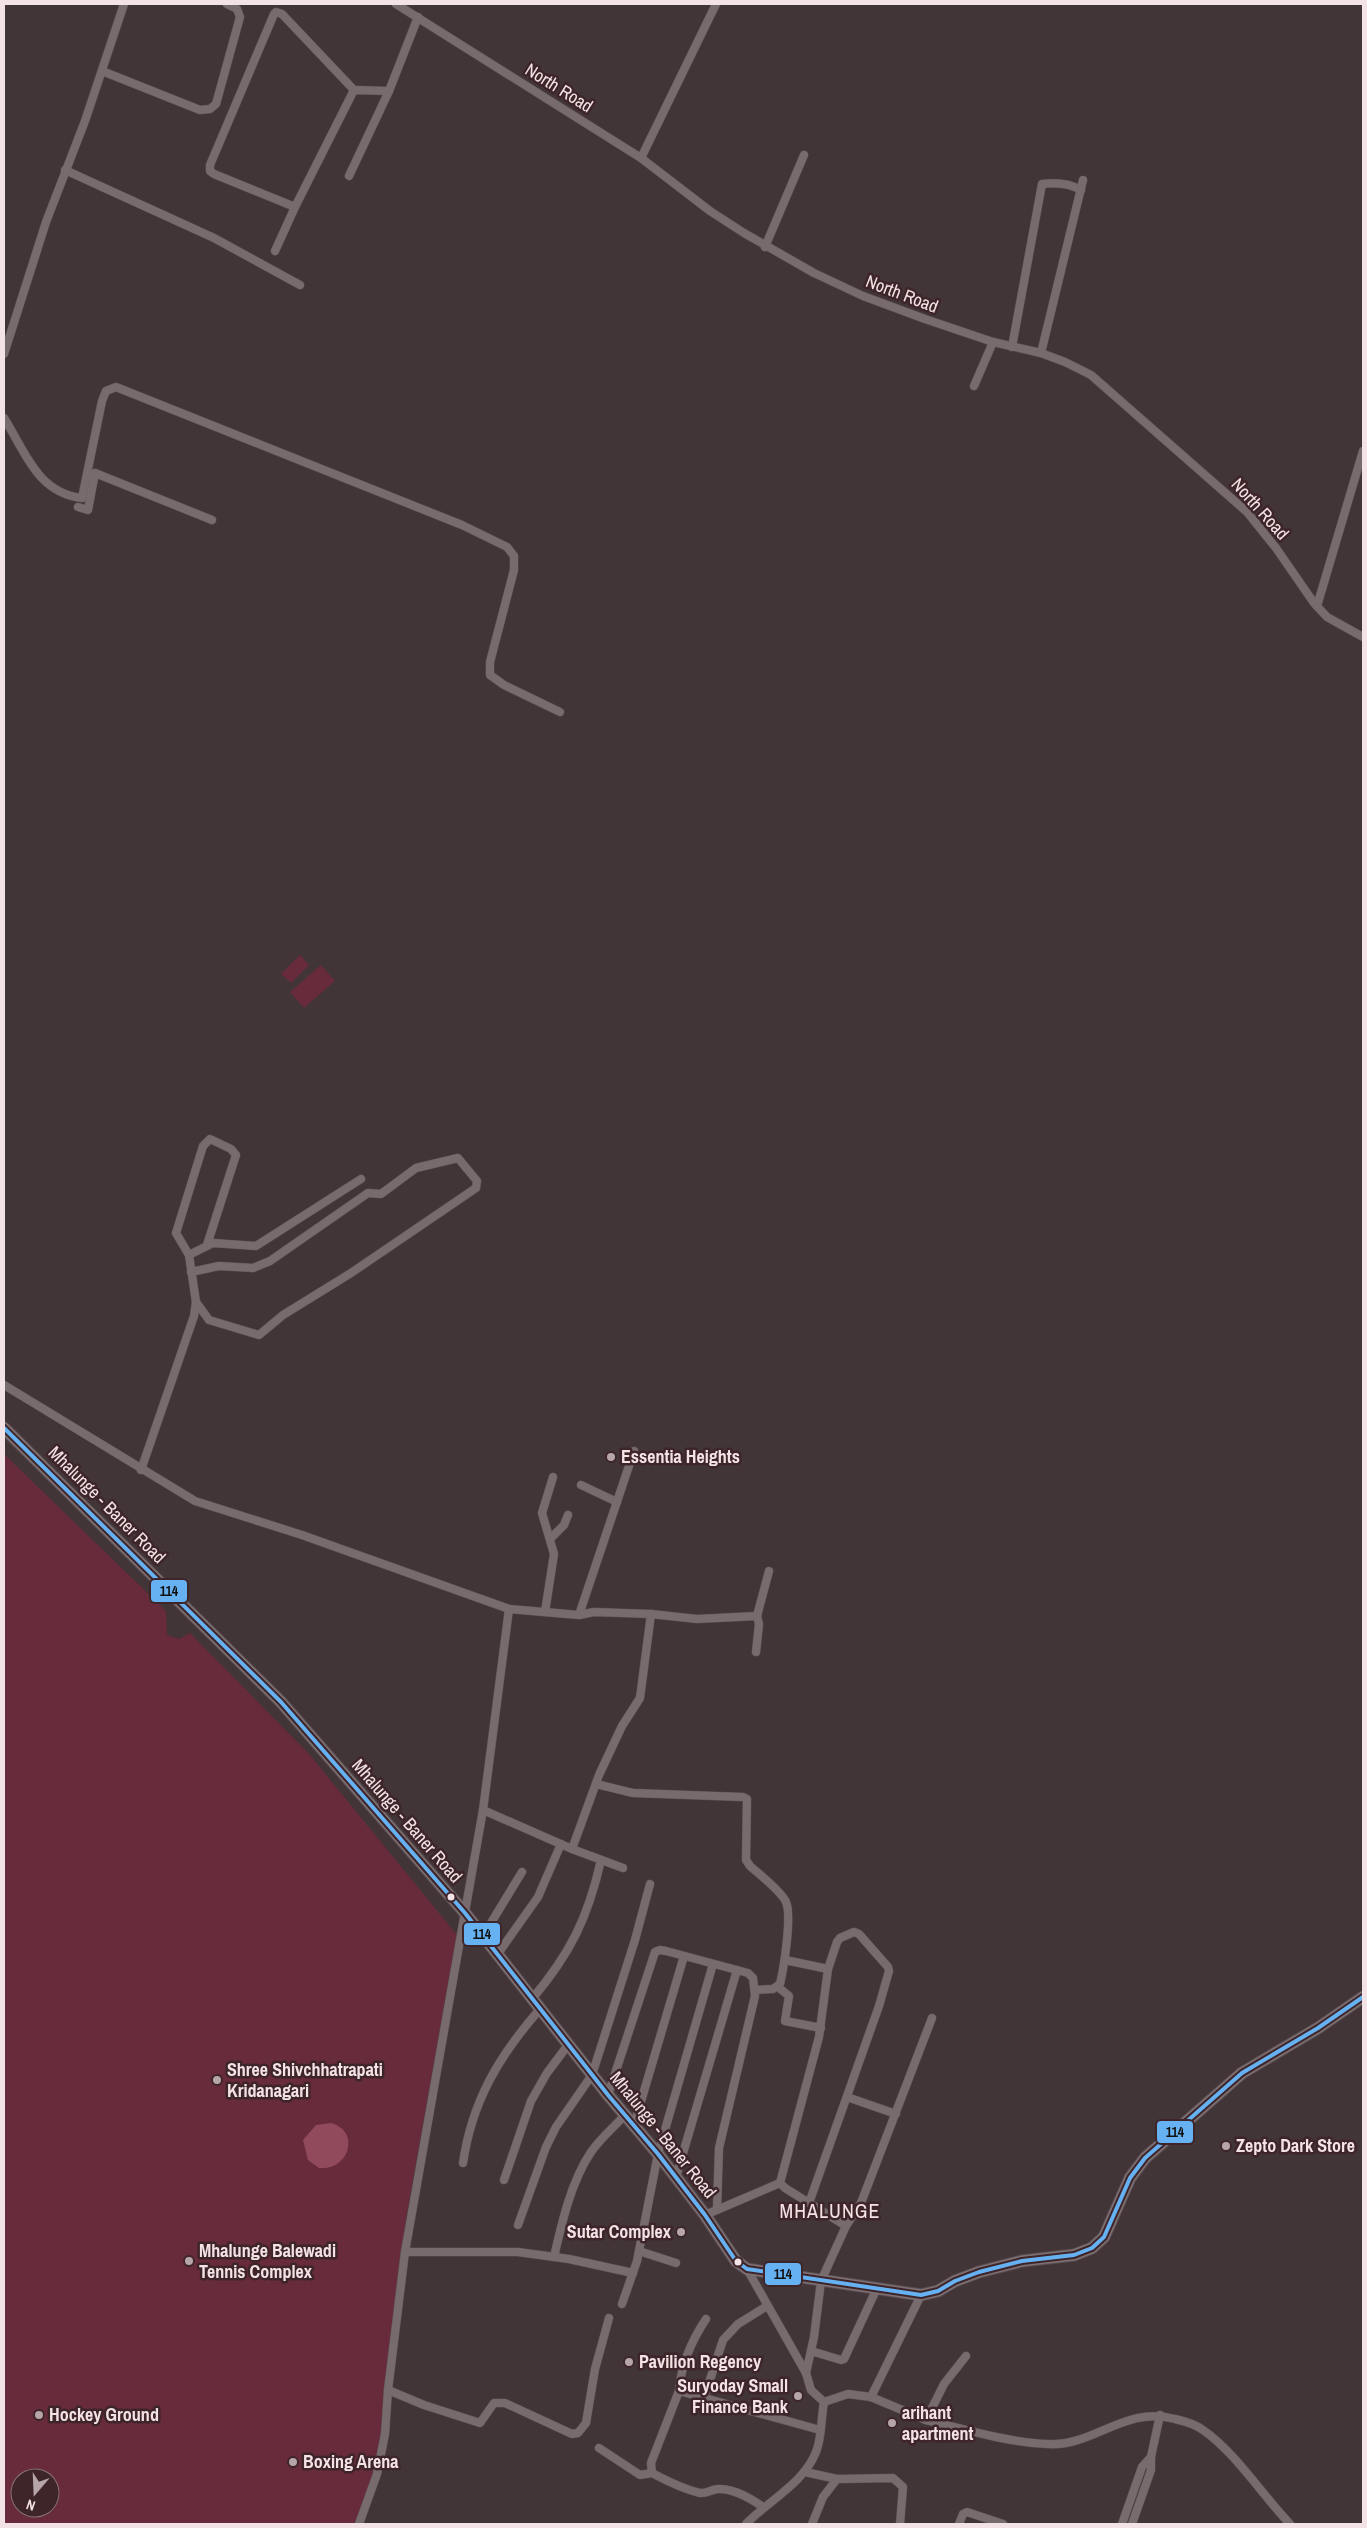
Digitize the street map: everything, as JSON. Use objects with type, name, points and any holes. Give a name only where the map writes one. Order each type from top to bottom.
[{"type":"main road","name":"Mhalunge - Baner Road","points":[[4,1428],[281,1702],[483,1936],[496,1955],[608,2095],[676,2177],[736,2261],[747,2269]]},
{"type":"main road","points":[[747,2269],[921,2295],[938,2291],[955,2281],[979,2272],[1022,2261],[1074,2256],[1092,2248],[1104,2237],[1130,2178],[1145,2158],[1242,2073],[1318,2028],[1363,1997]]},
{"type":"street","points":[[4,354],[65,170],[85,121],[124,4]]},
{"type":"street","points":[[102,71],[200,110],[214,108],[240,17],[238,9],[227,4]]},
{"type":"street","name":"North Road","points":[[396,4],[641,158],[710,211],[765,247],[863,296],[992,342],[1041,353],[1091,375],[1118,396],[1147,426],[1247,512],[1327,617],[1363,637]]},
{"type":"street","points":[[641,158],[716,4]]},
{"type":"street","points":[[295,207],[210,171],[210,165],[274,14],[276,12],[282,14],[354,90],[389,91]]},
{"type":"street","points":[[349,176],[389,91],[418,18]]},
{"type":"street","points":[[275,251],[354,90]]},
{"type":"street","points":[[765,247],[804,155]]},
{"type":"street","points":[[65,170],[214,238],[300,285]]},
{"type":"street","points":[[1041,353],[1083,180]]},
{"type":"street","points":[[1012,347],[1042,184],[1056,182],[1073,185],[1081,190]]},
{"type":"street","points":[[974,386],[992,342]]},
{"type":"street","points":[[4,418],[24,455],[48,486],[66,496],[82,498],[102,401],[106,391],[116,387],[462,525],[507,547],[514,556],[514,570],[490,662],[490,675],[504,685],[560,712]]},
{"type":"street","points":[[1317,606],[1363,450]]},
{"type":"street","points":[[78,507],[88,510],[95,474],[212,520]]},
{"type":"street","points":[[141,1470],[194,1316],[196,1302],[189,1256],[178,1240],[176,1233],[203,1146],[210,1139],[232,1148],[236,1155],[208,1244]]},
{"type":"street","points":[[191,1272],[219,1266],[253,1268],[270,1261],[368,1193],[381,1194],[416,1168],[458,1158],[477,1181],[476,1188],[351,1273],[283,1315],[259,1335],[209,1320],[196,1302]]},
{"type":"street","points":[[189,1256],[208,1244],[256,1246],[361,1179]]},
{"type":"street","points":[[4,1385],[141,1470],[195,1501],[302,1536],[509,1609],[579,1615],[594,1612],[651,1614],[697,1619],[757,1616]]},
{"type":"street","points":[[579,1615],[634,1451]]},
{"type":"street","points":[[545,1612],[554,1554],[551,1538],[542,1513],[553,1477]]},
{"type":"street","points":[[581,1485],[617,1502]]},
{"type":"street","points":[[551,1538],[564,1525],[568,1515]]},
{"type":"street","points":[[756,1652],[760,1624],[757,1616],[769,1571]]},
{"type":"street","points":[[359,2524],[381,2456],[405,2252],[483,1810],[509,1609]]},
{"type":"street","points":[[572,1849],[596,1784],[622,1726],[640,1698],[651,1614]]},
{"type":"street","points":[[596,1784],[633,1792],[747,1798],[749,1803],[746,1860],[786,1902],[785,1960],[778,1987]]},
{"type":"street","points":[[483,1810],[572,1849],[623,1868]]},
{"type":"street","points":[[496,1955],[538,1896],[561,1844]]},
{"type":"street","points":[[532,1999],[564,1958],[577,1933],[592,1896],[601,1860]]},
{"type":"street","points":[[483,1936],[522,1872]]},
{"type":"street","points":[[518,2225],[546,2148],[556,2127],[592,2075],[635,1940],[650,1884]]},
{"type":"street","points":[[780,2183],[820,2028],[828,1969],[837,1942],[845,1935],[854,1932],[859,1934],[871,1947],[888,1967],[889,1971],[879,2006],[808,2203]]},
{"type":"street","points":[[608,2095],[652,1957],[660,1950],[748,1973],[753,1978],[755,1990],[719,2148],[717,2208]]},
{"type":"street","points":[[634,2125],[684,1956]]},
{"type":"street","points":[[785,1960],[828,1969]]},
{"type":"street","points":[[622,2304],[639,2251],[658,2154],[713,1964]]},
{"type":"street","points":[[676,2177],[737,1970]]},
{"type":"street","points":[[755,1990],[778,1987],[789,1996],[785,2021],[820,2028]]},
{"type":"street","points":[[463,2163],[467,2137],[475,2110],[493,2073],[518,2035],[540,2009]]},
{"type":"street","points":[[806,2373],[821,2281],[846,2226],[861,2203],[932,2018]]},
{"type":"street","points":[[504,2180],[531,2101],[547,2073],[568,2045]]},
{"type":"street","points":[[847,2097],[896,2114]]},
{"type":"street","points":[[554,2257],[565,2216],[592,2151],[625,2116]]},
{"type":"street","points":[[704,2214],[780,2183]]},
{"type":"street","points":[[780,2183],[846,2226]]},
{"type":"street","points":[[639,2251],[676,2263]]},
{"type":"street","points":[[405,2252],[518,2252],[554,2257],[633,2273]]},
{"type":"street","points":[[747,2269],[806,2373],[812,2390],[824,2402]]},
{"type":"street","points":[[811,2351],[841,2360],[844,2359],[877,2288]]},
{"type":"street","points":[[871,2397],[921,2295]]},
{"type":"street","points":[[704,2398],[722,2340],[738,2324],[767,2306]]},
{"type":"street","points":[[388,2390],[480,2422],[494,2404],[505,2403],[572,2434],[578,2433],[583,2430],[586,2424],[595,2369],[610,2318]]},
{"type":"street","points":[[652,2473],[652,2463],[679,2391],[682,2368],[697,2333],[706,2319]]},
{"type":"street","points":[[926,2420],[939,2391],[966,2356]]},
{"type":"street","points":[[679,2391],[820,2430]]},
{"type":"street","points":[[824,2402],[848,2394],[871,2397],[926,2420],[977,2432],[1050,2445],[1078,2440],[1116,2424],[1150,2414],[1160,2414],[1202,2429],[1229,2455],[1290,2524]]},
{"type":"street","points":[[746,2524],[762,2507],[796,2482],[805,2472],[816,2453],[824,2402]]},
{"type":"street","points":[[1132,2524],[1152,2470],[1151,2457],[1160,2414]]},
{"type":"street","points":[[599,2448],[640,2475],[652,2473],[674,2485],[702,2494],[717,2489],[729,2490],[748,2497],[762,2507]]},
{"type":"street","points":[[1122,2524],[1142,2467],[1151,2457]]},
{"type":"street","points":[[805,2472],[837,2479],[893,2478],[899,2481],[904,2492],[900,2524]]},
{"type":"street","points":[[812,2524],[823,2497],[837,2479]]},
{"type":"street","points":[[959,2524],[963,2514],[967,2512],[1003,2524]]},
{"type":"shaded area","points":[[300,955],[309,965],[291,983],[281,974]]},
{"type":"shaded area","points":[[321,965],[335,981],[304,1008],[290,992]]},
{"type":"shaded area","name":"Shree Shivchhatrapati Kridanagari","points":[[4,1454],[166,1611],[167,1635],[179,1639],[190,1633],[309,1754],[457,1935],[405,2224],[385,2442],[355,2524],[4,2524]]},
{"type":"shaded area","points":[[331,2123],[340,2127],[346,2134],[348,2150],[338,2163],[329,2167],[319,2168],[308,2160],[303,2140],[316,2125]]},
{"type":"transit line","name":"114","points":[[4,1428],[281,1702],[465,1913],[608,2095],[658,2154],[705,2215],[736,2261],[747,2269],[921,2295],[938,2291],[955,2281],[979,2272],[1022,2261],[1074,2255],[1092,2248],[1104,2237],[1130,2178],[1145,2158],[1242,2073],[1318,2028],[1363,1997]]},
{"type":"place","name":"Essentia Heights","points":[[611,1457]]},
{"type":"place","name":"Shree Shivchhatrapati Kridanagari","points":[[217,2080]]},
{"type":"place","name":"Zepto Dark Store","points":[[1226,2146]]},
{"type":"place","name":"Sutar Complex","points":[[681,2232]]},
{"type":"place","name":"Mhalunge Balewadi Tennis Complex","points":[[189,2261]]},
{"type":"place","name":"Pavilion Regency","points":[[629,2362]]},
{"type":"place","name":"Suryoday Small Finance Bank","points":[[798,2396]]},
{"type":"place","name":"Hockey Ground","points":[[39,2415]]},
{"type":"place","name":"arihant apartment","points":[[892,2423]]},
{"type":"place","name":"Boxing Arena","points":[[293,2462]]},
{"type":"district","name":"MHALUNGE","points":[[830,2211]]}]
